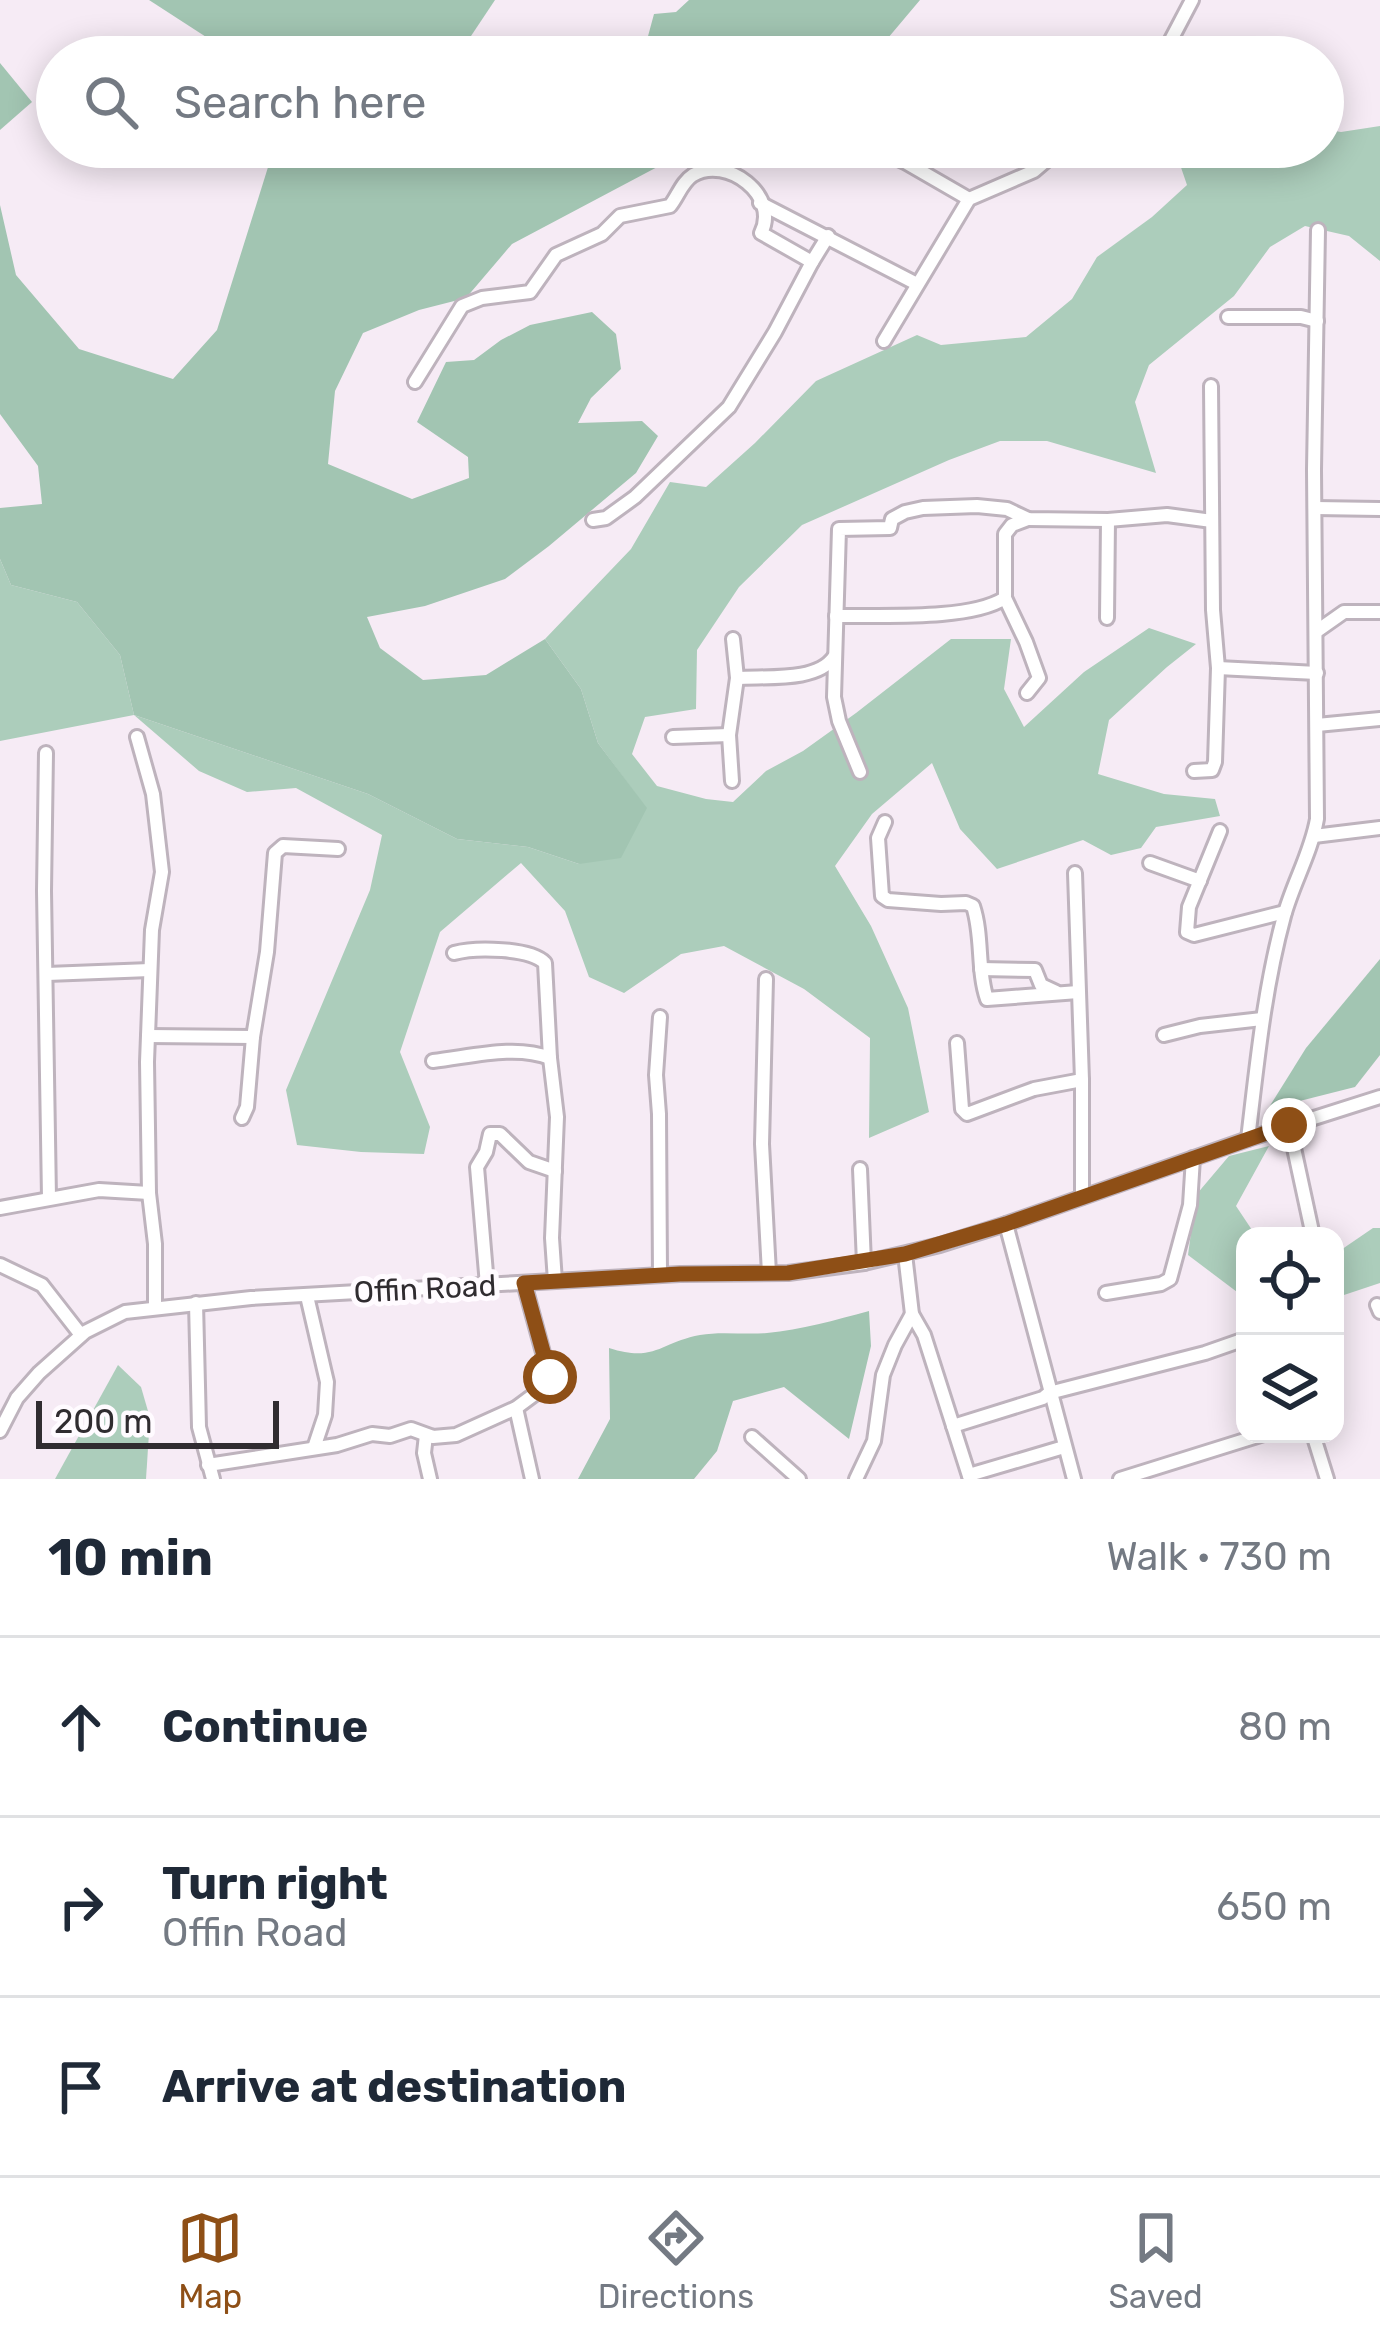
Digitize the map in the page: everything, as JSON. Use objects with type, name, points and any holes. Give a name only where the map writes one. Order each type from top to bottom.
[{"type":"street","points":[[1173,36],[1192,0]]},
{"type":"street","points":[[415,382],[462,306],[482,298],[530,292],[552,258],[602,234],[620,216],[670,206],[688,178],[713,168],[756,189],[766,215],[761,233],[812,262]]},
{"type":"street","points":[[917,168],[969,199]]},
{"type":"street","points":[[884,340],[969,199],[1038,168]]},
{"type":"street","points":[[760,203],[916,284]]},
{"type":"street","points":[[1248,1139],[1262,1019],[1285,912],[1317,819],[1318,230]]},
{"type":"street","points":[[593,520],[606,518],[635,497],[729,407],[828,236]]},
{"type":"street","points":[[1228,317],[1301,317],[1317,322]]},
{"type":"street","points":[[1194,771],[1215,767],[1218,668],[1211,386]]},
{"type":"street","points":[[860,772],[834,697],[837,535],[843,527],[890,528],[892,519],[904,512],[950,506],[1007,509],[1028,519]]},
{"type":"street","points":[[1315,508],[1380,509]]},
{"type":"street","points":[[1028,693],[1039,678],[1005,598],[1005,535],[1012,525],[1028,519],[1167,515],[1212,521]]},
{"type":"street","points":[[1107,618],[1108,520]]},
{"type":"street","points":[[836,616],[961,611],[992,606],[1005,598]]},
{"type":"street","points":[[1317,632],[1344,612],[1380,612]]},
{"type":"street","points":[[731,781],[729,735],[737,678],[733,639]]},
{"type":"street","points":[[737,678],[808,674],[827,668],[835,656]]},
{"type":"street","points":[[1218,668],[1317,673]]},
{"type":"street","points":[[1317,725],[1380,719]]},
{"type":"street","points":[[673,737],[729,735]]},
{"type":"street","points":[[137,737],[153,794],[161,852],[148,1036],[148,1193],[155,1244],[155,1308]]},
{"type":"street","points":[[46,753],[49,1198]]},
{"type":"street","points":[[885,822],[878,838],[882,896],[973,906],[987,999],[1078,992]]},
{"type":"street","points":[[1314,836],[1380,828]]},
{"type":"street","points":[[1220,831],[1185,928],[1190,934],[1285,912]]},
{"type":"street","points":[[242,1118],[267,952],[275,854],[283,846],[338,849]]},
{"type":"street","points":[[1150,863],[1200,881]]},
{"type":"street","points":[[1075,873],[1082,1196]]},
{"type":"street","points":[[454,952],[486,948],[542,958],[557,1117],[555,1281]]},
{"type":"street","points":[[981,969],[1035,970],[1041,985],[1057,993]]},
{"type":"street","points":[[47,974],[151,970]]},
{"type":"street","points":[[766,979],[762,1144],[769,1273]]},
{"type":"street","points":[[659,1017],[660,1275]]},
{"type":"street","points":[[1164,1035],[1262,1019]]},
{"type":"street","points":[[148,1036],[253,1037]]},
{"type":"street","points":[[957,1043],[962,1109],[967,1114],[1034,1089],[1082,1080]]},
{"type":"street","points":[[433,1061],[509,1052],[550,1058]]},
{"type":"street","name":"Offin Road","points":[[0,1431],[27,1386],[81,1335],[113,1316],[155,1308],[307,1296],[769,1273],[864,1263],[1006,1224],[1380,1097]]},
{"type":"street","points":[[1289,1125],[1311,1227]]},
{"type":"street","points":[[488,1285],[477,1167],[490,1134],[500,1133],[529,1162],[555,1171]]},
{"type":"street","points":[[1106,1293],[1170,1279],[1190,1205],[1193,1158]]},
{"type":"street","points":[[860,1169],[864,1263]]},
{"type":"street","points":[[0,1208],[100,1190],[148,1193]]},
{"type":"street","points":[[1006,1224],[1074,1479]]},
{"type":"street","points":[[905,1254],[912,1314],[924,1336],[969,1477],[1064,1447]]},
{"type":"street","points":[[0,1264],[42,1285],[81,1335]]},
{"type":"street","points":[[196,1304],[197,1408],[210,1472],[372,1433],[390,1436],[411,1429],[434,1438],[456,1435],[515,1408],[551,1382],[524,1283]]},
{"type":"street","points":[[307,1296],[328,1393],[314,1448]]},
{"type":"street","points":[[856,1479],[874,1441],[888,1361],[912,1314]]},
{"type":"street","points":[[953,1426],[1049,1393],[1236,1342]]},
{"type":"street","points":[[515,1408],[532,1479]]},
{"type":"street","points":[[426,1435],[424,1453],[430,1479]]},
{"type":"street","points":[[752,1437],[799,1479]]},
{"type":"street","points":[[1120,1479],[1236,1443]]},
{"type":"street","points":[[1308,1479],[1326,1477],[1315,1443]]},
{"type":"green space","points":[[149,0],[495,0],[471,36],[205,36]]},
{"type":"green space","points":[[689,0],[920,0],[890,36],[648,36],[654,14],[676,12]]},
{"type":"green space","points":[[0,63],[32,102],[0,130]]},
{"type":"green space","points":[[1380,126],[1380,261],[1349,236],[1305,226],[1270,247],[1234,296],[1149,365],[1135,402],[1156,473],[1047,441],[1000,441],[802,525],[739,587],[697,650],[696,709],[645,717],[632,754],[657,786],[733,802],[766,771],[803,751],[951,639],[1011,639],[1004,689],[1024,727],[1084,672],[1149,628],[1196,644],[1109,720],[1098,774],[1164,794],[1215,799],[1220,816],[1156,827],[1141,848],[1111,855],[1083,840],[997,869],[960,829],[932,763],[872,814],[835,866],[871,926],[908,1008],[929,1112],[869,1138],[870,1038],[804,989],[724,946],[681,954],[624,993],[589,977],[565,911],[521,863],[440,932],[400,1052],[430,1127],[424,1154],[297,1145],[286,1090],[370,890],[382,835],[296,788],[247,792],[199,771],[134,715],[368,794],[457,839],[528,847],[579,864],[646,808],[598,743],[581,689],[545,639],[631,549],[670,482],[706,487],[816,381],[917,335],[941,345],[1026,337],[1072,299],[1097,257],[1187,185],[1181,168],[1344,168],[1344,132]]},
{"type":"green space","points":[[268,168],[655,168],[512,244],[466,298],[419,310],[363,333],[335,391],[328,464],[412,499],[469,478],[468,457],[417,422],[446,362],[474,360],[530,325],[592,312],[616,334],[621,369],[591,398],[578,423],[642,421],[658,436],[636,473],[505,579],[425,606],[367,617],[380,648],[423,680],[486,675],[545,639],[581,689],[598,743],[647,808],[621,858],[579,864],[528,847],[457,839],[368,794],[134,715],[120,655],[77,602],[11,585],[0,559],[0,508],[42,504],[38,466],[0,414],[0,205],[16,275],[79,349],[173,379],[217,330]]},
{"type":"green space","points":[[0,559],[11,585],[77,602],[120,655],[134,715],[0,741]]},
{"type":"green space","points":[[1380,959],[1380,1055],[1355,1087],[1268,1109],[1306,1048]]},
{"type":"green space","points":[[1269,1146],[1236,1206],[1250,1227],[1236,1227],[1236,1291],[1188,1255],[1196,1195],[1229,1156]]},
{"type":"green space","points":[[1380,1228],[1380,1283],[1344,1295],[1344,1248]]},
{"type":"green space","points":[[869,1311],[871,1346],[849,1439],[784,1387],[733,1401],[717,1451],[694,1479],[578,1479],[610,1419],[609,1348],[648,1352],[700,1335],[780,1332]]},
{"type":"green space","points":[[118,1365],[141,1387],[150,1418],[146,1479],[55,1479]]},
{"type":"route","points":[[550,1377],[524,1283],[788,1273],[864,1263],[1006,1224],[1289,1125]]}]
